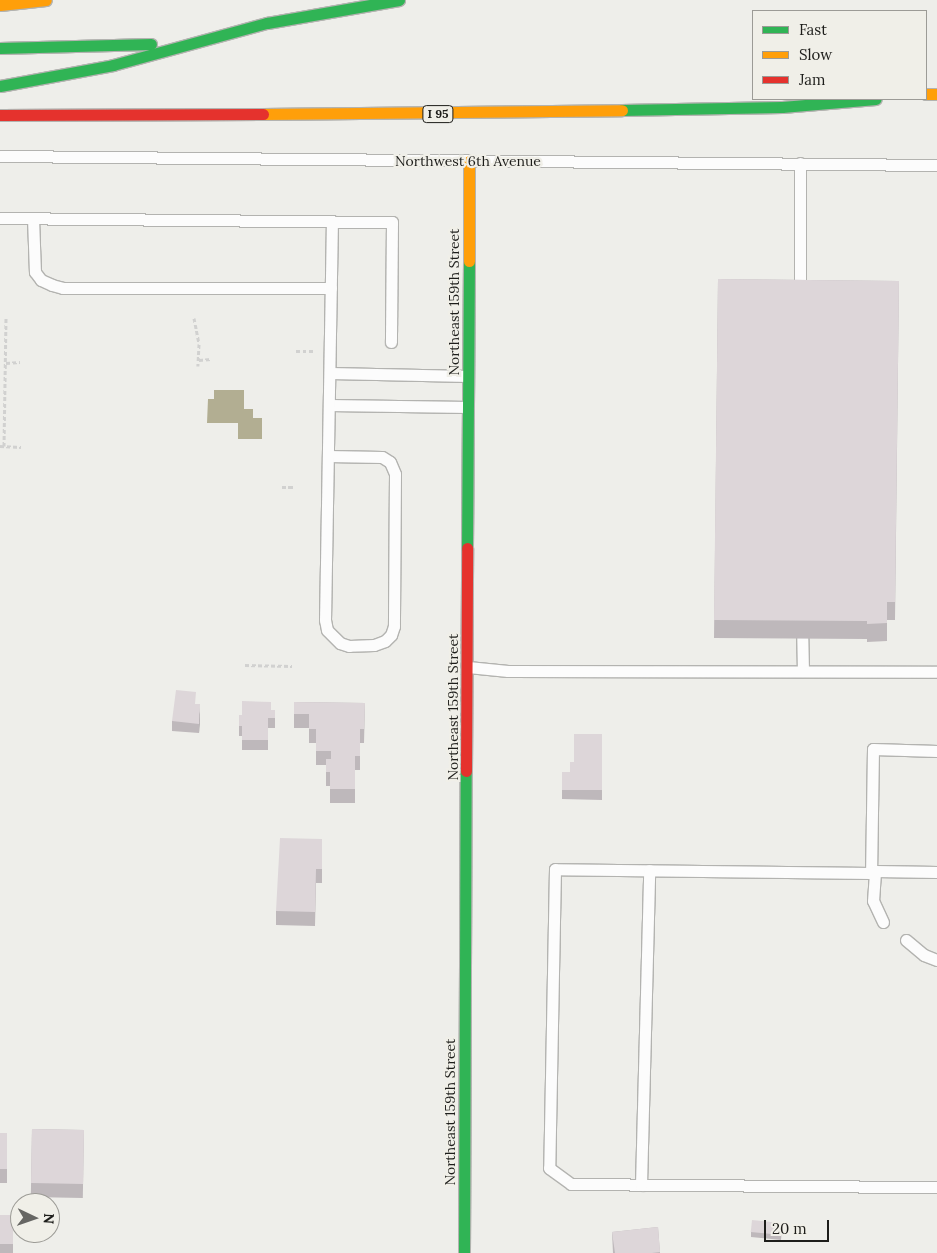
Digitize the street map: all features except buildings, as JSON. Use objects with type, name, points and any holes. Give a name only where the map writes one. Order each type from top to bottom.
[{"type":"main road","points":[[0,5],[46,0]]},
{"type":"main road","points":[[0,86],[114,65],[189,42],[267,23],[399,0]]},
{"type":"main road","points":[[0,48],[189,42]]},
{"type":"main road","name":"I 95","points":[[0,115],[467,114],[782,107],[864,100]]},
{"type":"main road","name":"Northeast 159th Street","points":[[464,1253],[470,376],[469,161]]},
{"type":"lane","name":"Northwest 6th Avenue","points":[[0,156],[937,164]]},
{"type":"lane","points":[[800,162],[800,307]]},
{"type":"lane","points":[[0,218],[392,222],[391,342]]},
{"type":"lane","points":[[33,218],[35,272],[41,280],[52,286],[63,288],[331,288]]},
{"type":"lane","points":[[328,456],[382,457],[390,462],[395,474],[394,626],[391,635],[385,641],[374,645],[348,646],[340,643],[327,630],[325,620],[332,221]]},
{"type":"lane","points":[[330,373],[470,376]]},
{"type":"lane","points":[[329,405],[469,407]]},
{"type":"lane","points":[[802,614],[803,672]]},
{"type":"lane","points":[[468,667],[508,671],[937,672]]},
{"type":"lane","points":[[937,751],[874,749],[871,873],[555,869],[549,1168],[571,1184],[937,1187]]},
{"type":"lane","points":[[641,1185],[649,870]]},
{"type":"lane","points":[[883,922],[873,902],[875,871],[937,872]]},
{"type":"lane","points":[[906,940],[924,955],[937,960]]},
{"type":"path","points":[[6,318],[2,446],[21,447]]},
{"type":"path","points":[[194,318],[199,344],[198,366]]},
{"type":"path","points":[[296,351],[316,352]]},
{"type":"path","points":[[199,360],[211,359]]},
{"type":"path","points":[[6,363],[20,362]]},
{"type":"path","points":[[282,487],[294,487]]},
{"type":"path","points":[[245,666],[292,666]]},
{"type":"shaded area","points":[[214,390],[244,390],[244,409],[253,409],[253,418],[262,418],[262,439],[238,439],[238,423],[207,423],[208,399],[214,399]]},
{"type":"traffic: fast","points":[[0,86],[113,65],[267,23],[399,0]]},
{"type":"traffic: fast","points":[[0,48],[151,44]]},
{"type":"traffic: fast","points":[[622,110],[782,107],[864,100]]},
{"type":"traffic: fast","points":[[467,548],[469,261]]},
{"type":"traffic: fast","points":[[464,1253],[466,771]]},
{"type":"traffic: slow","points":[[0,5],[46,0]]},
{"type":"traffic: slow","points":[[927,94],[937,94]]},
{"type":"traffic: slow","points":[[263,114],[622,110]]},
{"type":"traffic: slow","points":[[469,161],[469,261]]},
{"type":"traffic: jam","points":[[0,115],[263,114]]},
{"type":"traffic: jam","points":[[466,771],[467,548]]}]
